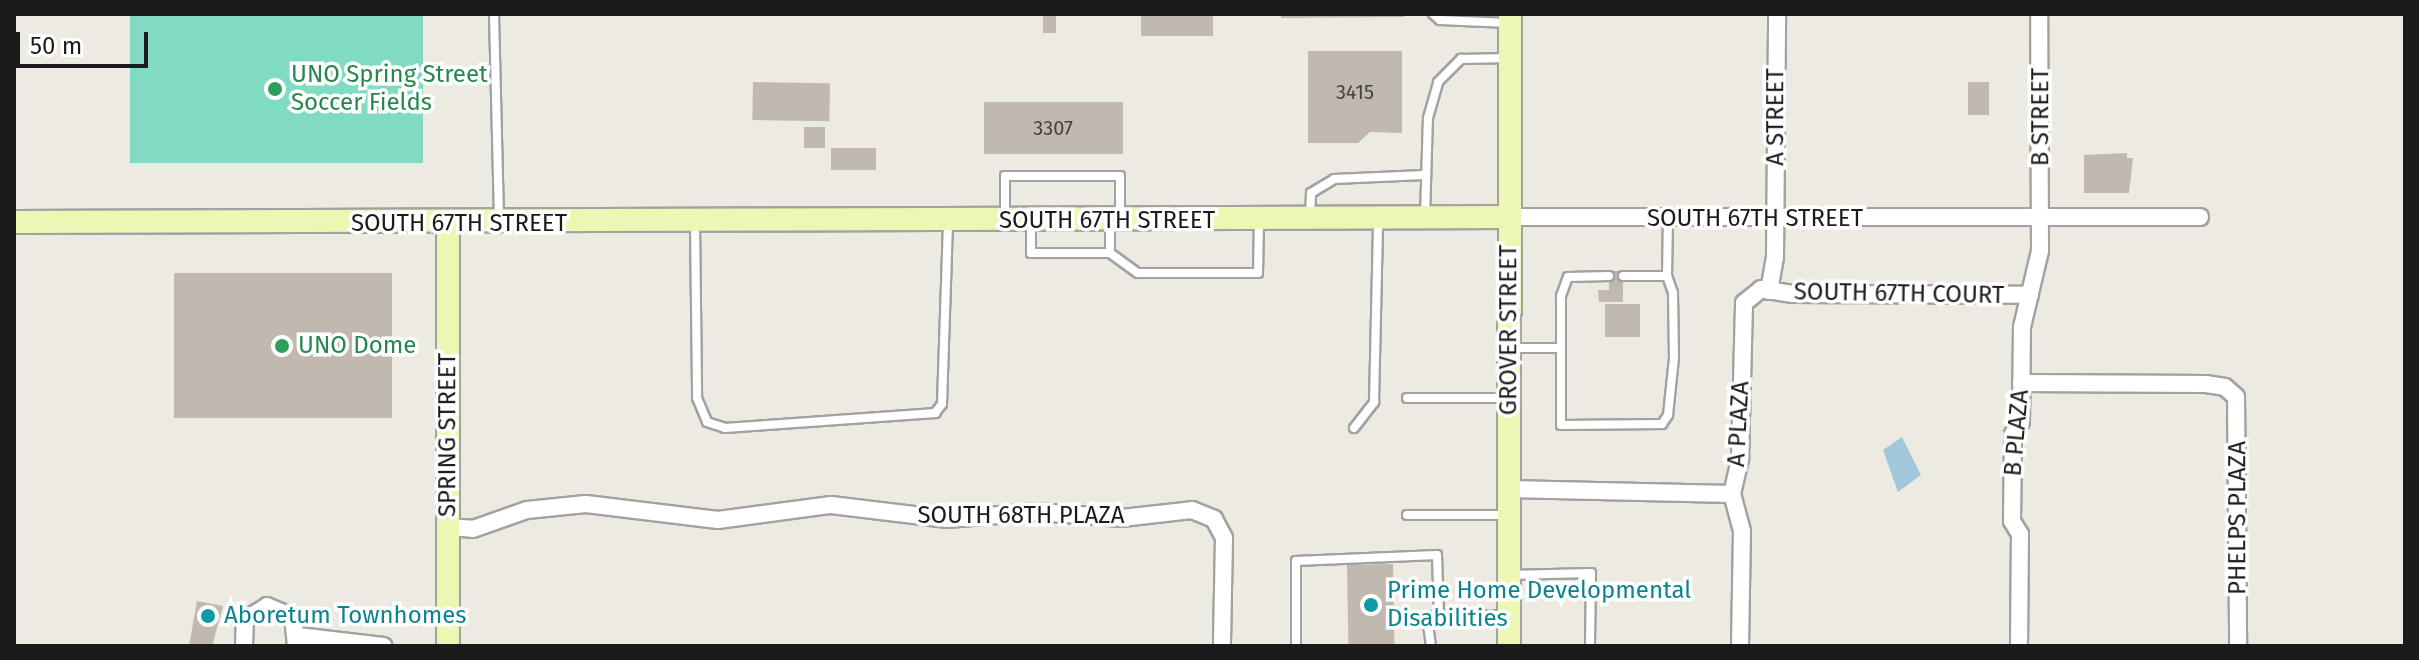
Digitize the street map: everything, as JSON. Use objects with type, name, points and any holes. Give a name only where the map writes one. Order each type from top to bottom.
[{"type":"street","name":"A STREET","points":[[1776,220],[1777,14]]},
{"type":"street","name":"B STREET","points":[[2039,14],[2041,219]]},
{"type":"street","name":"GROVER STREET","points":[[1509,646],[1510,18]]},
{"type":"street","name":"SOUTH 67TH STREET","points":[[14,222],[499,224],[1510,217],[1776,220],[2200,217]]},
{"type":"street","name":"B PLAZA","points":[[2019,646],[2020,534],[2012,521],[2013,448],[2021,422],[2022,327],[2040,251],[2041,219]]},
{"type":"street","points":[[1769,291],[1776,220]]},
{"type":"street","name":"SPRING STREET","points":[[448,224],[448,646]]},
{"type":"street","name":"A PLAZA","points":[[1740,646],[1742,531],[1732,494],[1740,458],[1743,308],[1756,290],[1769,291]]},
{"type":"street","name":"SOUTH 67TH COURT","points":[[1769,291],[2030,295]]},
{"type":"street","name":"PHELPS PLAZA","points":[[2021,383],[2206,384],[2231,392],[2238,403],[2238,646]]},
{"type":"street","points":[[1508,489],[1732,494]]},
{"type":"street","name":"SOUTH 68TH PLAZA","points":[[447,527],[473,529],[527,510],[586,504],[718,520],[831,505],[947,519],[1037,512],[1122,518],[1192,510],[1214,519],[1224,538],[1222,646]]},
{"type":"street","points":[[244,646],[245,620],[267,606],[293,617],[297,641],[383,646]]},
{"type":"lane","points":[[494,14],[499,224]]},
{"type":"lane","points":[[1433,14],[1440,20],[1510,18]]},
{"type":"lane","points":[[1425,219],[1424,175],[1432,97],[1446,71],[1461,59],[1510,58]]},
{"type":"lane","points":[[1310,220],[1311,193],[1334,179],[1424,175]]},
{"type":"lane","points":[[1005,221],[1005,176],[1120,176],[1110,253]]},
{"type":"lane","points":[[1354,428],[1374,402],[1378,219]]},
{"type":"lane","points":[[1609,276],[1568,277],[1561,296],[1561,425],[1662,424],[1668,415],[1674,358],[1673,293],[1667,276],[1668,219]]},
{"type":"lane","points":[[1031,221],[1031,253],[1110,253],[1138,273],[1258,273],[1259,220]]},
{"type":"lane","points":[[695,223],[697,398],[707,422],[725,428],[935,413],[942,404],[948,221]]},
{"type":"lane","points":[[1623,276],[1667,276]]},
{"type":"lane","points":[[1509,348],[1561,348]]},
{"type":"lane","points":[[1407,398],[1509,398]]},
{"type":"lane","points":[[1407,515],[1508,515]]},
{"type":"lane","points":[[1296,646],[1296,561],[1437,555],[1439,616]]},
{"type":"lane","points":[[1508,575],[1591,573],[1590,646]]},
{"type":"lane","points":[[1431,646],[1427,616],[1508,615]]},
{"type":"green space","name":"UNO Spring Street Soccer Fields","points":[[130,14],[423,14],[423,163],[130,163]]},
{"type":"water","points":[[1902,437],[1921,475],[1898,492],[1883,450]]},
{"type":"building","points":[[1043,14],[1056,14],[1056,33],[1043,33]]},
{"type":"building","points":[[1141,14],[1213,14],[1213,36],[1141,36]]},
{"type":"building","points":[[1281,14],[1404,14],[1404,17],[1281,18]]},
{"type":"building","points":[[1308,51],[1402,51],[1402,133],[1370,132],[1358,143],[1308,143]]},
{"type":"building","points":[[753,82],[830,83],[829,121],[752,120]]},
{"type":"building","points":[[1968,82],[1989,82],[1989,115],[1968,115]]},
{"type":"building","points":[[984,102],[1123,102],[1123,154],[984,154]]},
{"type":"building","points":[[804,127],[825,127],[825,148],[804,148]]},
{"type":"building","points":[[831,148],[876,148],[876,170],[831,170]]},
{"type":"building","points":[[2127,153],[2127,158],[2133,158],[2129,193],[2084,193],[2084,155]]},
{"type":"building","points":[[1609,271],[1623,271],[1623,302],[1599,302],[1598,290],[1609,290]]},
{"type":"building","name":"UNO Dome","points":[[174,273],[392,273],[392,418],[174,418]]},
{"type":"building","points":[[1605,304],[1640,304],[1640,337],[1605,337]]},
{"type":"building","name":"Prime Home Developmental Disabilities","points":[[1393,564],[1394,646],[1348,646],[1347,565]]},
{"type":"building","name":"Aboretum Townhomes","points":[[197,601],[223,606],[212,646],[189,646]]},
{"type":"place","name":"UNO Spring Street Soccer Fields","points":[[275,89]]},
{"type":"place","name":"UNO Dome","points":[[282,346]]},
{"type":"place","name":"Prime Home Developmental Disabilities","points":[[1371,605]]},
{"type":"place","name":"Aboretum Townhomes","points":[[208,616]]}]
